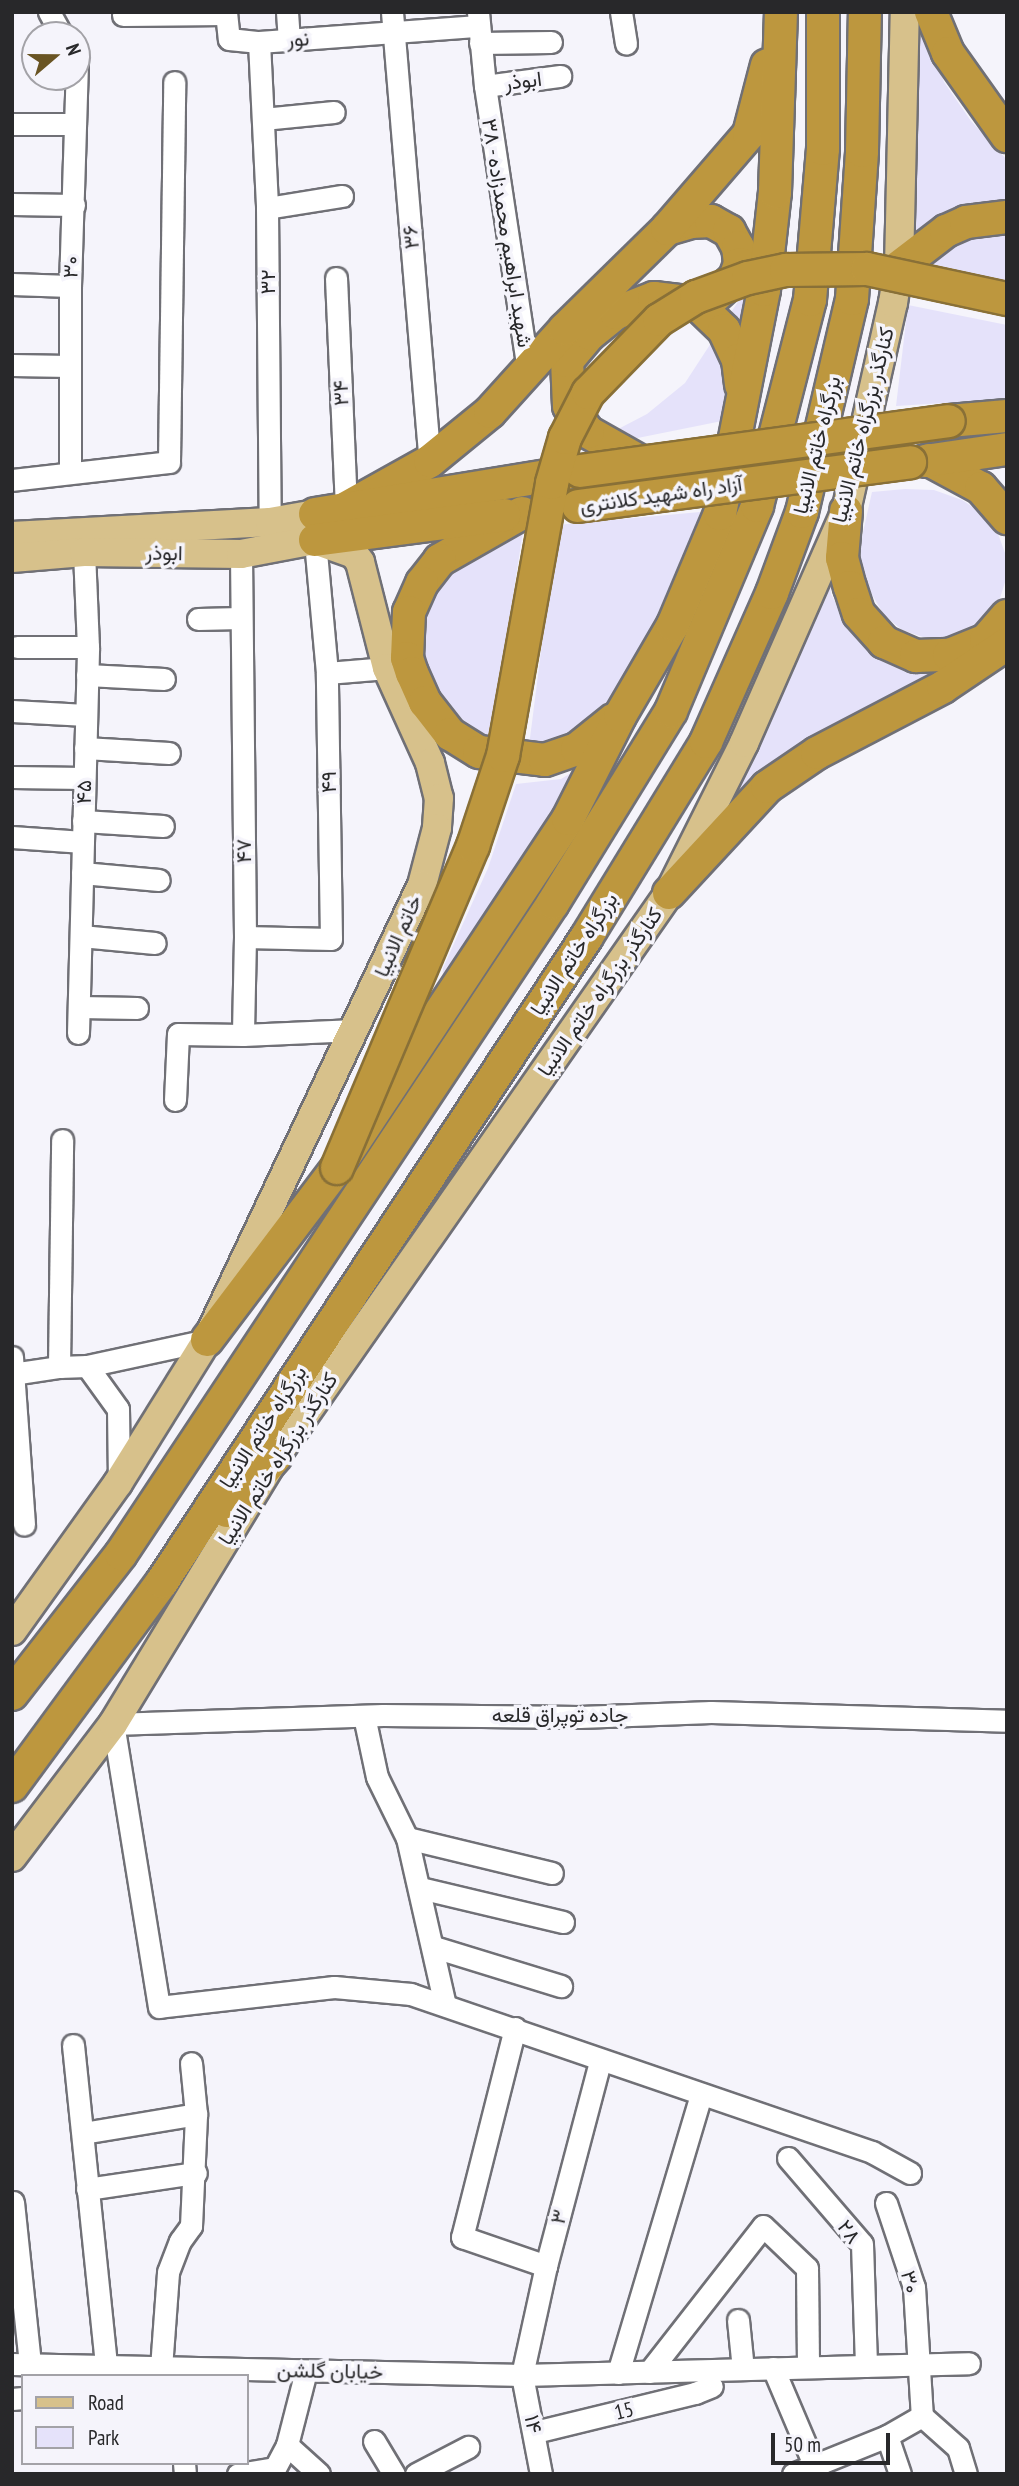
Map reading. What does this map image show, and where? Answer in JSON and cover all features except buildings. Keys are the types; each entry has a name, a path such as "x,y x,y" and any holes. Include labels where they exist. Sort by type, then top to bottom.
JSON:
{"highway":[{"path":"346,508 430,461 491,412 565,328 667,229 750,134 765,85 779,12"},
{"path":"207,1340 337,1168 568,819 620,716 673,625 720,514 764,290 775,192 779,12"},
{"name":"بزرگراه خاتم الانبیا","path":"12,1694 128,1542 553,904 671,711 757,506 810,300 823,149 823,12"},
{"name":"بزرگراه خاتم الانبیا","path":"12,1786 162,1582 586,938 706,741 772,593 802,512 852,299 862,151 865,12"},
{"path":"930,12 948,53 1007,136"},
{"path":"899,267 946,231 966,222 1007,217"},
{"path":"641,462 588,432 569,406 567,362 590,334 616,313 654,298 696,303 718,295 734,278 740,264 738,247 729,231 711,221 691,222 667,229"},
{"path":"337,1168 468,858 503,756 552,483 565,438 588,393 622,355 659,320 696,297 748,278 786,270 867,269 1007,299"},
{"path":"696,303 724,330 738,360 743,404"},
{"name":"آزاد راه شهید کلانتری","path":"315,527 346,508 641,462 1001,414"},
{"name":"آزاد راه شهید کلانتری","path":"315,527 522,513 1007,449"},
{"path":"919,461 981,488 1007,518"},
{"path":"846,511 842,558 850,587 859,614 884,642 916,656 949,655 986,640 1007,616"},
{"path":"522,513 440,559 422,583 409,612 407,657 425,702 450,734 479,752 527,761 545,761 577,749 620,716"},
{"path":"668,893 768,787 817,754 943,687 1007,644"},
{"path":"162,1582 276,1456"}],"main road":[{"name":"کنارگذر بزرگراه خاتم الانبیا","path":"12,1857 113,1724 276,1456 668,893 744,743 846,511 899,267 905,12"},
{"name":"ابوذر","path":"12,536 270,522 315,527"},
{"name":"ابوذر","path":"12,558 84,552 241,554 315,527"},
{"name":"خاتم الانبیا","path":"207,1340 332,1070 355,1030 422,885 438,818 439,799 430,763 387,668 360,562 354,554 315,527"},
{"path":"12,1631 119,1478 207,1340"}],"street":[{"path":"287,12 289,39"},
{"path":"621,12 626,44"},
{"path":"123,15 226,13"},
{"name":"نور","path":"226,13 229,40 259,42 289,39 393,22 479,27 551,43"},
{"name":"۳۶","path":"393,22 430,461"},
{"name":"شهید ابراهیم محمدزاده - ۳۸","path":"479,27 485,86 528,371"},
{"name":"۳۲","path":"259,42 267,208 270,522"},
{"name":"ابوذر","path":"485,86 560,76"},
{"path":"12,480 169,462 174,82"},
{"name":"۳۰","path":"70,473 70,286 76,91"},
{"path":"263,119 334,113"},
{"path":"12,124 75,124"},
{"path":"267,208 342,196"},
{"path":"12,204 74,205"},
{"name":"۳۴","path":"336,278 346,508"},
{"path":"12,284 70,286"},
{"path":"12,365 69,366"},
{"name":"۴۹","path":"245,937 331,939 327,673 315,527"},
{"name":"۴۵","path":"78,1033 88,647 84,552"},
{"name":"۴۷","path":"241,554 245,937 243,1035"},
{"path":"198,619 241,618"},
{"path":"17,647 88,647"},
{"path":"327,673 387,668"},
{"path":"87,675 164,679"},
{"path":"12,711 86,715"},
{"path":"85,748 169,753"},
{"path":"12,777 84,778"},
{"path":"12,837 163,826"},
{"path":"82,873 159,880"},
{"path":"81,936 155,943"},
{"path":"79,1007 137,1008"},
{"path":"175,1100 178,1034 243,1035 355,1030"},
{"path":"59,1367 62,1140"},
{"path":"13,1374 87,1366 207,1340"},
{"path":"12,1357 23,1525"},
{"path":"87,1366 118,1409 119,1478"},
{"name":"جاده توپراق قلعه","path":"113,1724 364,1716 579,1717 711,1712 1007,1721"},
{"path":"364,1716 377,1776 407,1838 434,1947 445,2005"},
{"path":"113,1724 159,2007 334,1987 411,1994 872,2152 910,2173"},
{"path":"407,1838 552,1873"},
{"path":"420,1888 563,1922"},
{"path":"434,1947 561,1986"},
{"path":"515,2028 462,2237 546,2266"},
{"path":"74,2045 106,2366"},
{"name":"۳","path":"523,2375 546,2266 600,2060"},
{"path":"150,2370 168,2272 180,2241 191,2226 196,2173 196,2114 191,2063"},
{"path":"618,2373 701,2094"},
{"path":"83,2133 196,2114"},
{"name":"۲۸","path":"788,2158 862,2244 866,2365"},
{"path":"87,2189 196,2173"},
{"name":"۳۰","path":"886,2203 914,2287 922,2416"},
{"path":"13,2216 21,2364"},
{"path":"649,2372 764,2226 807,2268 808,2367"},
{"path":"738,2320 743,2369"},
{"name":"خیابان گلشن","path":"21,2364 229,2372 523,2375 969,2363"},
{"path":"773,2368 816,2470"},
{"path":"238,2474 275,2468 287,2445 306,2371"},
{"name":"۱۴","path":"523,2375 541,2474"},
{"name":"15","path":"535,2432 695,2393 712,2386"},
{"path":"793,2474 816,2470 922,2416 958,2448 966,2474"},
{"path":"887,2436 900,2474"},
{"path":"374,2441 394,2474"},
{"path":"287,2445 319,2474"},
{"path":"416,2474 468,2447"}],"green space":[{"path":"916,12 921,12 944,82 971,121 1007,160 1007,205 980,204 933,227 913,242"},
{"path":"1007,226 1007,287 916,269 931,249"},
{"path":"749,296 727,420 578,450 647,414 685,383 741,297"},
{"path":"908,305 1007,325 1007,399 896,406"},
{"path":"934,490 962,500 982,513 997,531 1005,553 1007,576 1000,598 987,617 968,630 947,638 923,637 902,630 884,615 860,574 859,550 872,492"},
{"path":"700,512 683,569 608,706 564,739 529,746 557,525"},
{"path":"523,531 490,747 473,739 421,674 422,614 452,562 498,536"},
{"path":"829,572 831,594 845,621 964,663 732,793"},
{"path":"588,763 442,990 443,968 488,868 516,784 561,779"}]}
